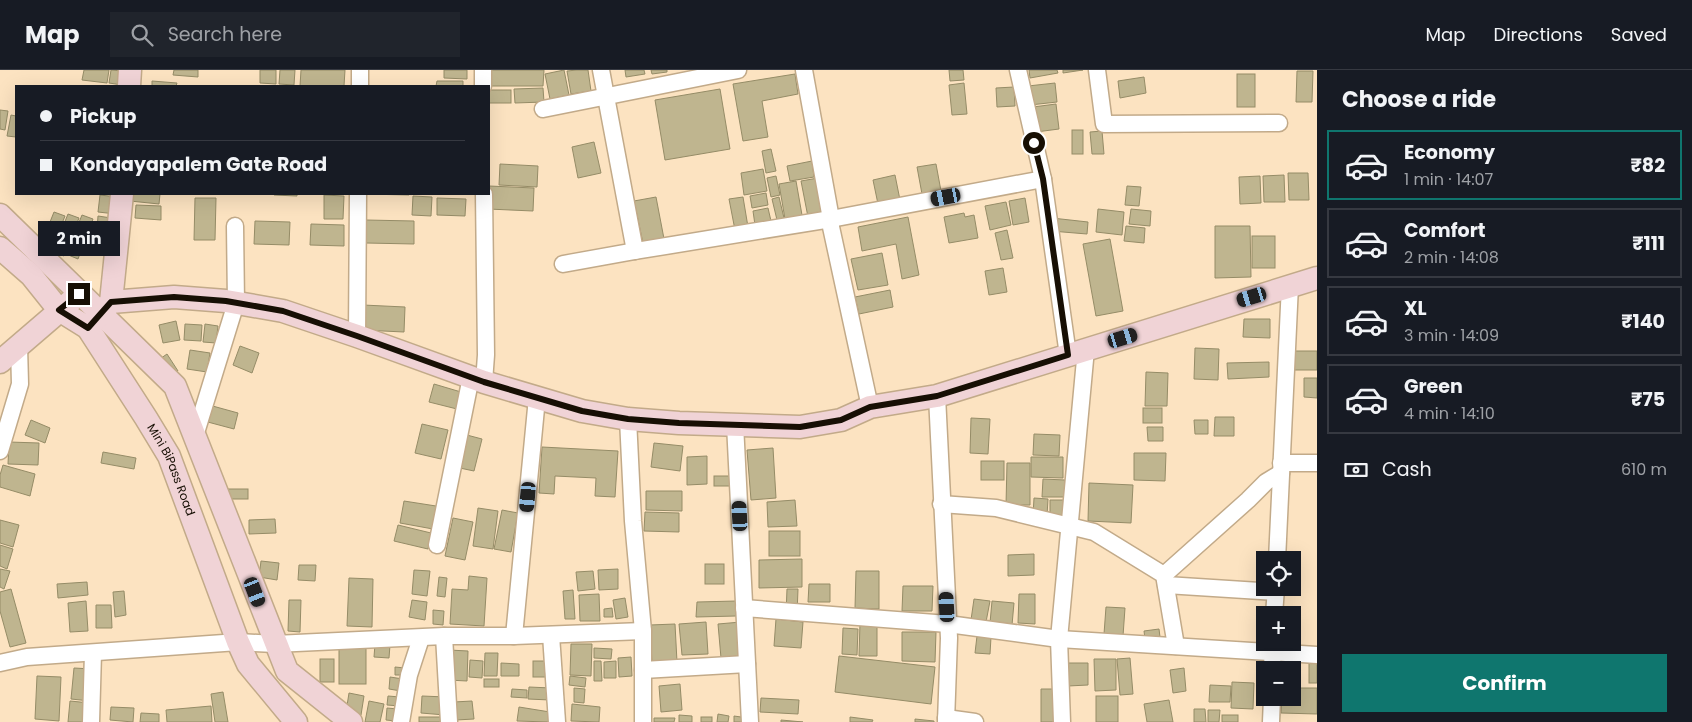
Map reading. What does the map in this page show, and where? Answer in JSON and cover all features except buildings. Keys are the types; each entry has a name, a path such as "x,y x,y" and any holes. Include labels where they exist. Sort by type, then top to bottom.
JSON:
{"street":[{"path":"129,85 130,70"},
{"path":"360,70 360,85"},
{"path":"483,70 483,85"},
{"path":"601,70 635,251"},
{"path":"542,109 738,70"},
{"path":"804,70 831,227 870,407"},
{"path":"1018,70 1043,179 1077,352 1069,526 1059,640 1062,722"},
{"path":"1097,70 1104,124 1279,123"},
{"path":"563,264 831,219 1043,179"},
{"path":"100,315 122,195"},
{"path":"357,336 358,195"},
{"path":"437,545 477,380 486,355 484,195"},
{"path":"0,215 100,315 175,386 287,671 350,722"},
{"path":"195,436 236,303 235,226"},
{"name":"Mini BiPass Road","path":"0,248 31,275 59,310 100,315 146,418 168,456 248,664 296,722"},
{"path":"100,315 174,297 236,303 283,311 477,380 582,411 628,419 679,423 800,427 841,420 870,407 937,396 1317,278"},
{"path":"1277,551 1290,285"},
{"path":"0,362 79,294"},
{"path":"0,450 20,384 19,346"},
{"path":"937,396 948,624 946,720 976,722"},
{"path":"514,636 537,398"},
{"path":"628,419 633,521 643,631 644,722"},
{"path":"735,424 750,722"},
{"path":"1165,580 1281,468 1317,463"},
{"path":"941,504 996,508 1094,532 1165,580 1256,588"},
{"path":"1165,580 1176,646"},
{"path":"744,608 948,624 1059,640 1256,648"},
{"path":"0,663 28,657 238,642 275,644 444,636 514,636 643,631"},
{"path":"551,635 557,722"},
{"path":"444,636 449,722"},
{"path":"401,722 410,675 422,638"},
{"path":"1292,651 1317,655"},
{"path":"91,722 93,653"},
{"path":"643,670 747,664"},
{"path":"1271,722 1272,706"}],"route":[{"path":"79,294 59,310 88,328 111,302 174,297 226,301 283,311 484,382 582,411 628,419 679,423 800,427 814,425 841,420 870,407 937,396 1068,355 1043,179 1034,143"}]}
